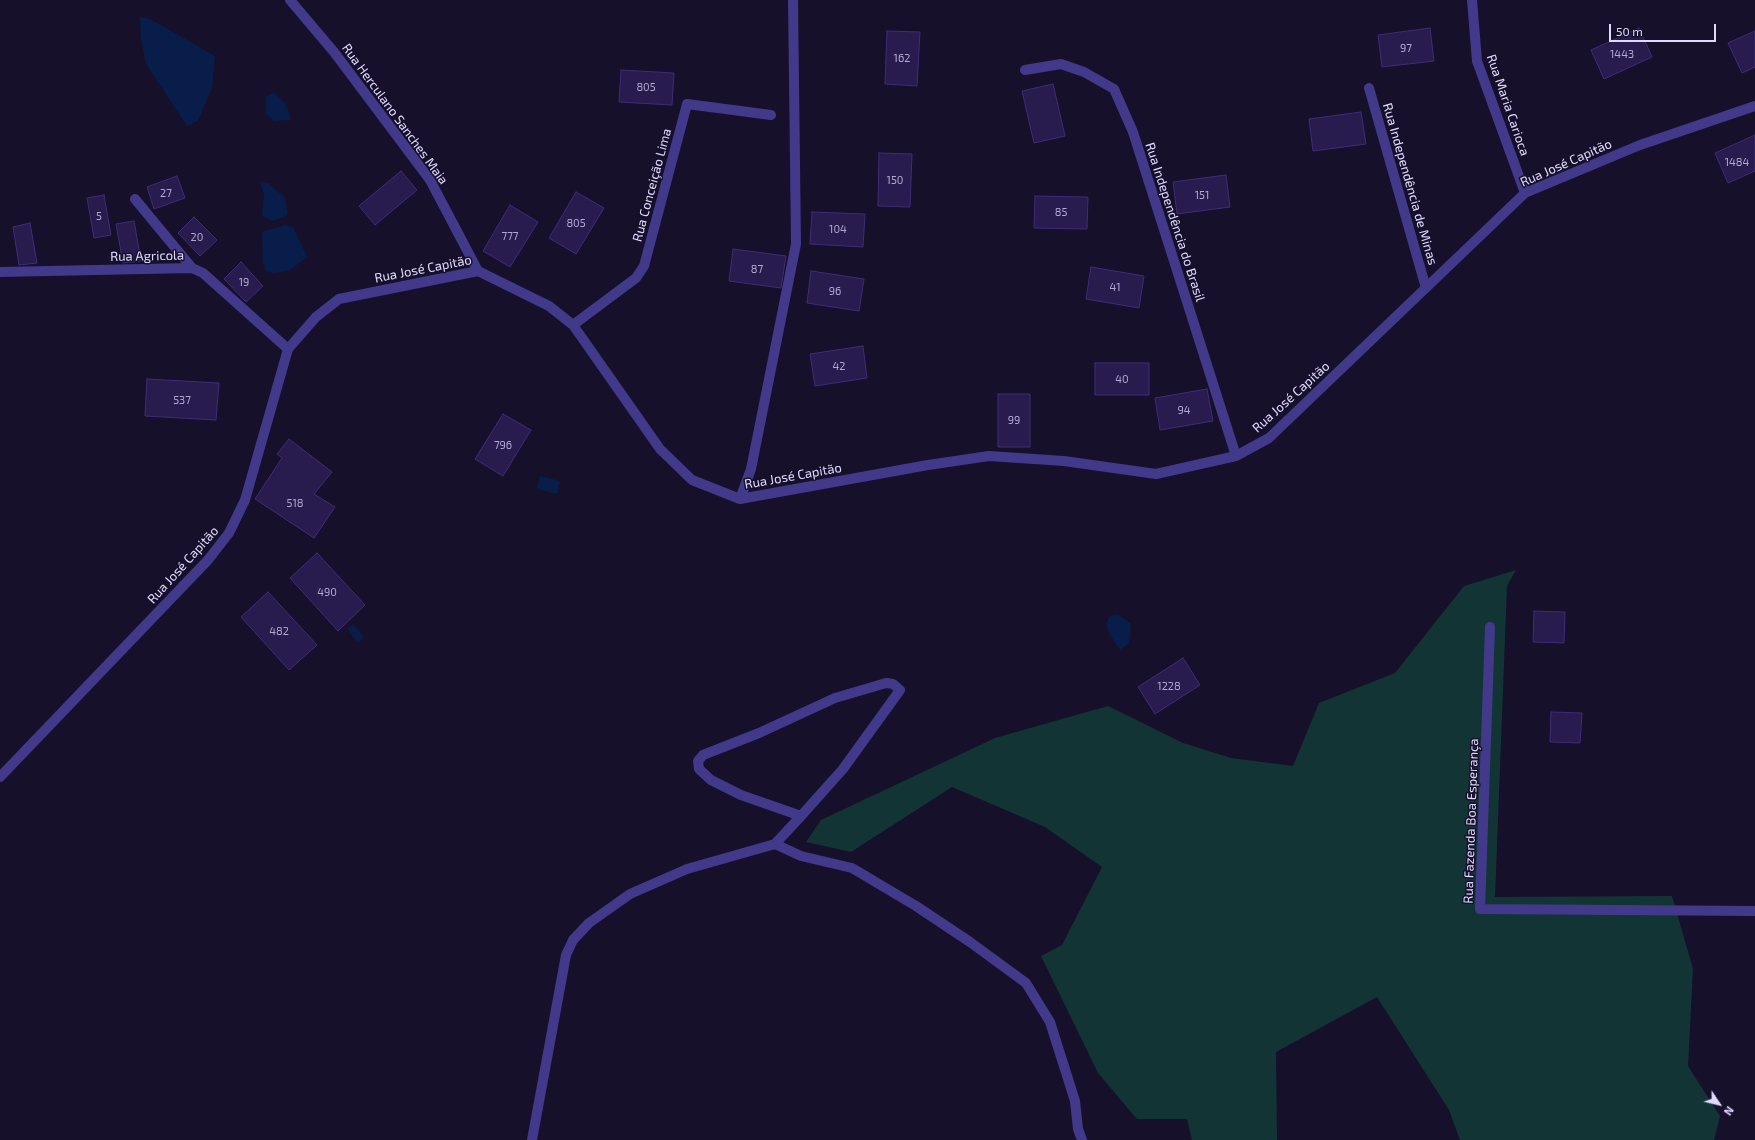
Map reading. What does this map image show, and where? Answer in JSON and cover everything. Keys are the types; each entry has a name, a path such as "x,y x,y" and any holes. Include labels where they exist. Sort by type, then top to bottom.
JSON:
{"street":[{"name":"Rua Herculano Sanches Maia","path":"290,0 334,52 430,180 478,271"},
{"path":"740,499 751,469 796,244 793,0"},
{"name":"Rua Maria Carioca","path":"1472,0 1477,61 1525,193"},
{"name":"Rua Independência do Brasil","path":"1025,70 1061,64 1084,72 1114,89 1133,132 1236,456"},
{"name":"Rua Independência de Minas","path":"1369,88 1426,288"},
{"name":"Rua Conceição Lima","path":"573,325 636,278 644,266 687,104 771,115"},
{"name":"Rua José Capitão","path":"0,777 208,560 229,533 245,500 288,349 316,317 339,298 478,271 549,306 573,325 660,449 692,480 740,499 928,465 989,456 1064,461 1156,474 1236,456 1268,438 1525,193 1640,145 1755,106"},
{"path":"134,199 192,268"},
{"name":"Rua Agricola","path":"0,272 192,268 202,273 288,349"},
{"name":"Rua Fazenda Boa Esperança","path":"1490,627 1480,909 1755,911"},
{"path":"532,1140 566,955 572,940 589,923 630,894 687,869 775,844 801,816 843,769 900,690 893,684 886,683 835,698 759,733 703,755 698,761 699,769 711,780 741,795 801,816"},
{"path":"775,844 801,856 852,868 922,910 970,942 1026,983 1050,1022 1075,1101 1078,1129 1082,1140"}],"green space":[{"path":"1516,570 1507,586 1495,897 1672,896 1693,969 1688,1066 1720,1116 1714,1140 1460,1140 1449,1110 1377,997 1276,1052 1277,1140 1192,1140 1187,1119 1137,1119 1098,1073 1041,956 1062,945 1102,867 1045,827 952,787 851,852 806,842 821,820 995,738 1108,706 1183,743 1231,758 1293,766 1319,703 1395,673 1464,586"}],"water":[{"path":"140,17 150,19 215,56 212,88 198,121 187,126 146,64 141,39"},
{"path":"274,92 286,104 291,120 274,121 266,113 266,97"},
{"path":"260,181 268,183 285,198 288,215 273,221 262,216 264,195"},
{"path":"285,225 293,227 307,257 289,271 273,273 266,271 263,262 262,232"},
{"path":"540,476 560,481 557,494 537,489"},
{"path":"1117,614 1131,624 1129,643 1120,650 1106,625 1109,617"},
{"path":"353,624 364,637 358,643 347,629"}],"building":[{"path":"1430,28 1434,61 1382,67 1378,35"},
{"path":"1639,28 1652,57 1604,79 1591,50"},
{"path":"887,31 920,32 917,86 885,84"},
{"path":"1755,31 1755,67 1742,73 1728,43"},
{"path":"621,70 674,73 672,105 619,102"},
{"path":"1053,84 1065,136 1034,143 1022,91"},
{"path":"1361,112 1366,144 1313,151 1309,119"},
{"path":"1755,135 1755,171 1728,183 1715,153"},
{"path":"879,153 912,154 910,207 878,206"},
{"path":"401,171 417,190 375,225 359,206"},
{"path":"1226,175 1230,207 1177,214 1173,182"},
{"path":"177,176 185,198 154,209 147,187"},
{"path":"576,192 604,208 576,254 549,238"},
{"path":"104,195 111,235 94,238 87,198"},
{"path":"1035,196 1088,197 1087,229 1034,228"},
{"path":"510,205 538,222 510,267 483,251"},
{"path":"812,212 865,214 863,247 810,244"},
{"path":"194,217 217,240 200,256 178,233"},
{"path":"134,221 141,261 123,263 116,224"},
{"path":"30,223 37,263 19,265 13,227"},
{"path":"733,249 786,256 781,288 729,281"},
{"path":"241,262 263,286 246,302 224,279"},
{"path":"1091,267 1144,276 1139,308 1086,299"},
{"path":"811,271 864,279 859,311 807,303"},
{"path":"863,346 867,378 815,386 810,354"},
{"path":"1095,363 1149,363 1149,395 1095,395"},
{"path":"147,379 219,383 216,420 145,416"},
{"path":"1207,389 1213,421 1160,430 1155,398"},
{"path":"998,394 1030,394 1030,447 998,447"},
{"path":"503,414 531,430 503,476 475,459"},
{"path":"289,439 332,472 314,494 335,507 314,538 255,499 282,458 277,454"},
{"path":"317,553 365,605 338,631 290,578"},
{"path":"268,592 317,645 289,670 241,617"},
{"path":"1534,611 1565,612 1564,643 1533,642"},
{"path":"1183,658 1200,685 1155,714 1138,687"},
{"path":"1551,712 1582,713 1580,743 1550,742"}]}
